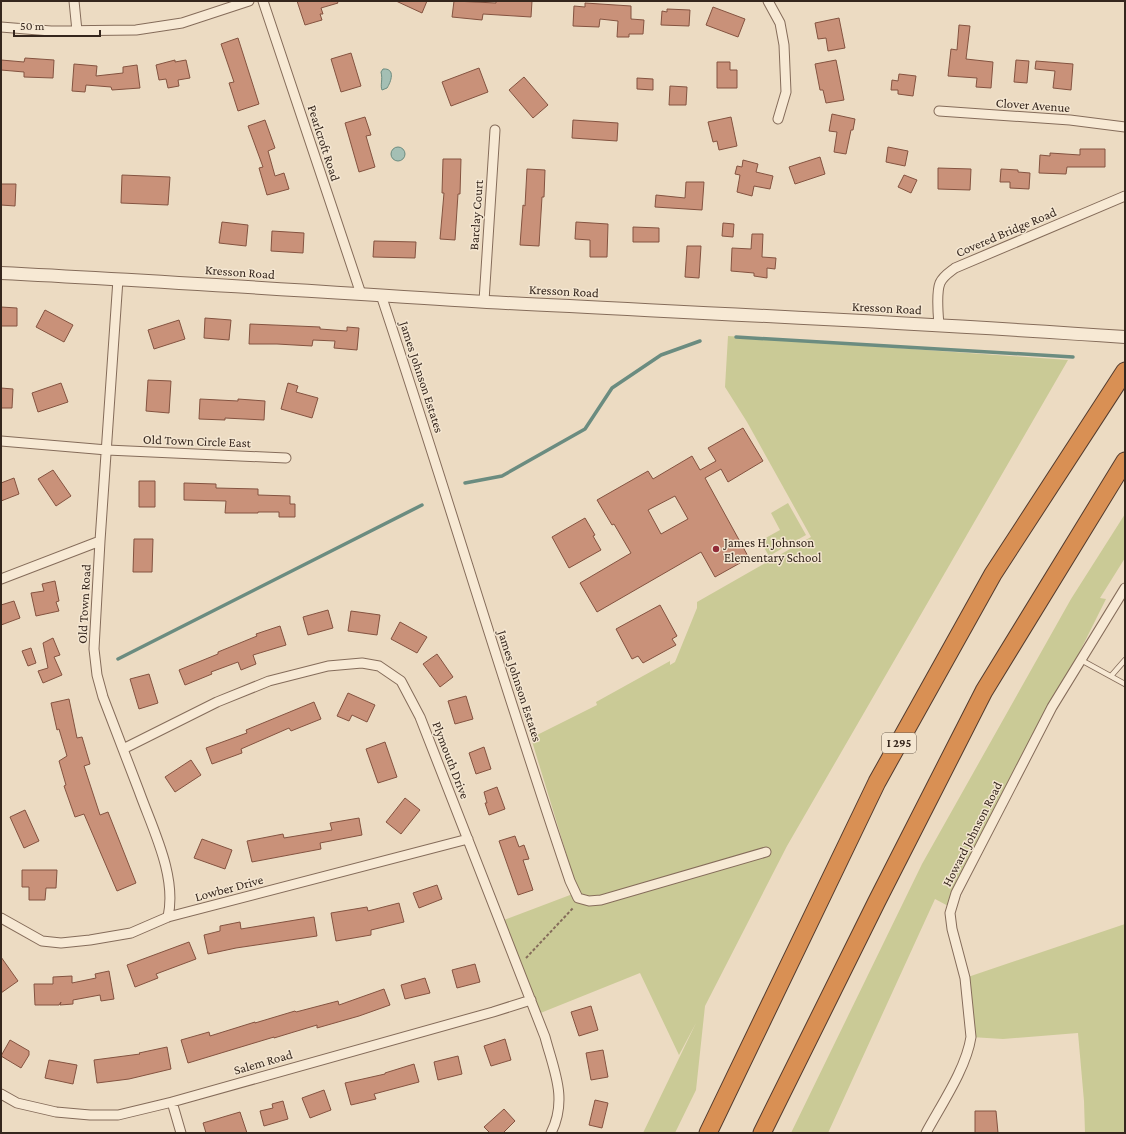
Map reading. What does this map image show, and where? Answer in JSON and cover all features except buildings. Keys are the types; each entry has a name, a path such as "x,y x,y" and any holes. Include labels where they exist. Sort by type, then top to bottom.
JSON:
{"highway":[{"name":"I 295","path":"708,1133 877,782 993,574 1125,371"},
{"path":"762,1133 877,901 984,691 1125,461"}],"street":[{"path":"74,1 77,31"},
{"path":"1,27 51,31 136,30 182,23 249,1"},
{"name":"Pearlcroft Road","path":"263,1 361,294"},
{"path":"768,1 780,23 784,45 786,92 778,119"},
{"name":"Clover Avenue","path":"939,112 1070,120 1125,127"},
{"name":"Barclay Court","path":"484,301 495,130"},
{"name":"Covered Bridge Road","path":"939,324 938,294 940,284 945,276 955,268 1125,196"},
{"name":"Kresson Road","path":"1,273 484,301 939,324 1125,337"},
{"name":"Old Town Road","path":"118,279 94,649 97,675 103,697 155,834 168,873 171,905 168,917"},
{"name":"James Johnson Estates","path":"381,295 457,529 517,722 570,881 578,898 582,899"},
{"name":"Old Town Circle East","path":"1,441 107,450 286,458"},
{"path":"1,579 100,541"},
{"name":"Howard Johnson Road","path":"926,1133 961,1068 971,1037 965,978 952,929 950,913 956,893 1052,707 1125,588"},
{"name":"Plymouth Drive","path":"122,749 217,702 269,681 328,666 362,663 379,666 401,681 420,717 518,966 547,1044 560,1095 560,1109 556,1124 551,1133"},
{"name":"Lowber Drive","path":"1,918 42,941 61,943 90,940 131,933 168,917 468,839"},
{"path":"582,899 589,901 601,900 766,852"},
{"name":"Salem Road","path":"1,1094 17,1103 56,1112 90,1115 118,1115 172,1102 531,1000"},
{"path":"172,1102 181,1133"}],"lane":[{"path":"1081,660 1125,684"},
{"path":"1111,676 1125,660"}],"path":[{"path":"518,966 582,899"}],"green space":[{"path":"728,336 1068,360 787,846 705,1006 696,1090 675,1133 643,1133 696,1023 679,1055 640,973 533,1016 496,923 578,892 531,738 597,705 596,702 670,661 670,665 675,662 697,608 697,602 811,537 747,422 725,387"},
{"path":"788,503 806,535 769,556 760,541 780,530 771,513"},
{"path":"1125,514 1125,558 1100,598 1106,599 952,908 935,899 828,1133 791,1133 922,864 1071,599"},
{"path":"1125,924 1125,1133 1085,1133 1084,1101 1078,1033 1003,1039 971,1037 965,978"}],"shaded area":[{"path":"383,69 390,71 391,76 387,88 382,90 381,72"},
{"path":"395,147 401,147 405,151 405,157 401,161 395,161 391,157 391,151"}],"waterway":[{"path":"736,337 1073,357"},
{"path":"465,483 502,476 585,429 612,388 661,355 700,341"},
{"path":"118,659 422,505"}],"place":[{"name":"James H. Johnson Elementary School","path":"716,549"}]}
